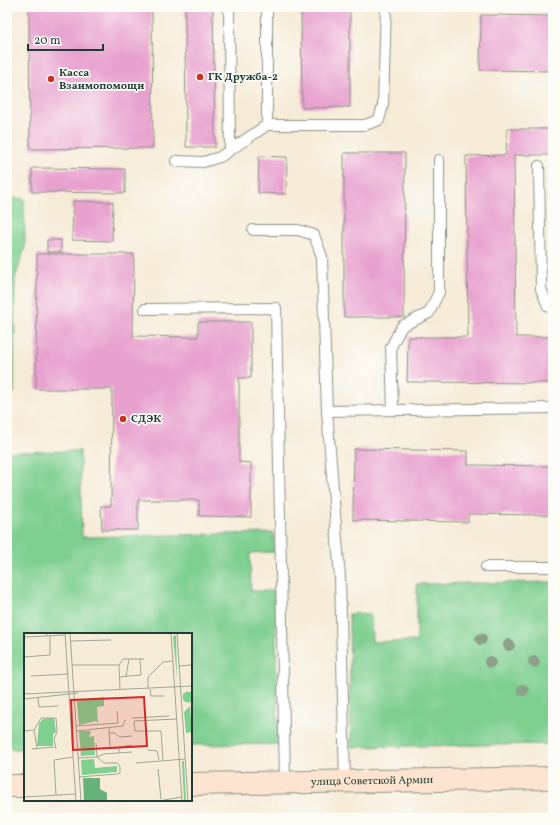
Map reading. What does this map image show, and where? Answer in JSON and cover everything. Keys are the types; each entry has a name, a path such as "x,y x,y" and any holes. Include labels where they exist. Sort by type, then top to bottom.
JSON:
{"street":[{"name":"улица Советской Армии","path":"192,784 553,778"},
{"path":"7,786 24,786"}],"lane":[{"path":"229,7 230,150"},
{"path":"267,7 267,124"},
{"path":"176,161 203,162 220,157 267,124 366,125 379,120 383,105 386,7"},
{"path":"392,410 391,347 402,326 430,313 439,292 439,160"},
{"path":"539,166 541,289 548,306 553,308"},
{"path":"253,230 298,230 314,235 322,257 328,411 340,578 345,781"},
{"path":"145,309 276,308 285,782"},
{"path":"328,411 553,408"},
{"path":"486,567 553,567"}],"green space":[{"path":"7,198 24,199 25,248 15,278 14,393 7,393"},
{"path":"80,451 82,537 274,533 274,552 250,553 251,591 275,591 278,744 192,745 192,633 24,633 24,749 8,749 7,452"},
{"path":"553,582 553,744 351,747 349,614 371,614 372,642 417,641 417,584"}],"building":[{"path":"29,7 152,7 153,148 30,149"},
{"name":"ГК Дружба-2","path":"185,7 213,7 215,147 186,147"},
{"path":"301,7 350,7 350,107 302,108"},
{"path":"481,15 553,16 553,71 480,70"},
{"path":"507,129 553,129 553,155 514,155 516,337 553,337 553,383 407,382 408,337 468,337 466,156 506,155"},
{"path":"344,153 405,153 404,317 344,317"},
{"path":"259,156 287,157 286,194 258,193"},
{"path":"32,168 125,169 125,193 32,192"},
{"path":"73,201 113,202 112,241 72,240"},
{"path":"47,240 61,240 61,252 47,252"},
{"path":"37,254 134,254 133,336 198,337 198,322 251,322 251,378 239,378 239,462 251,463 251,517 199,516 199,500 138,500 138,530 102,530 101,506 111,506 112,389 36,389"},
{"path":"354,449 468,451 468,465 553,466 553,515 468,514 468,522 353,520"}],"place":[{"name":"ГК Дружба-2","path":"200,77"},
{"name":"Касса Взаимопомощи","path":"51,79"},
{"name":"СДЭК","path":"123,419"}]}
